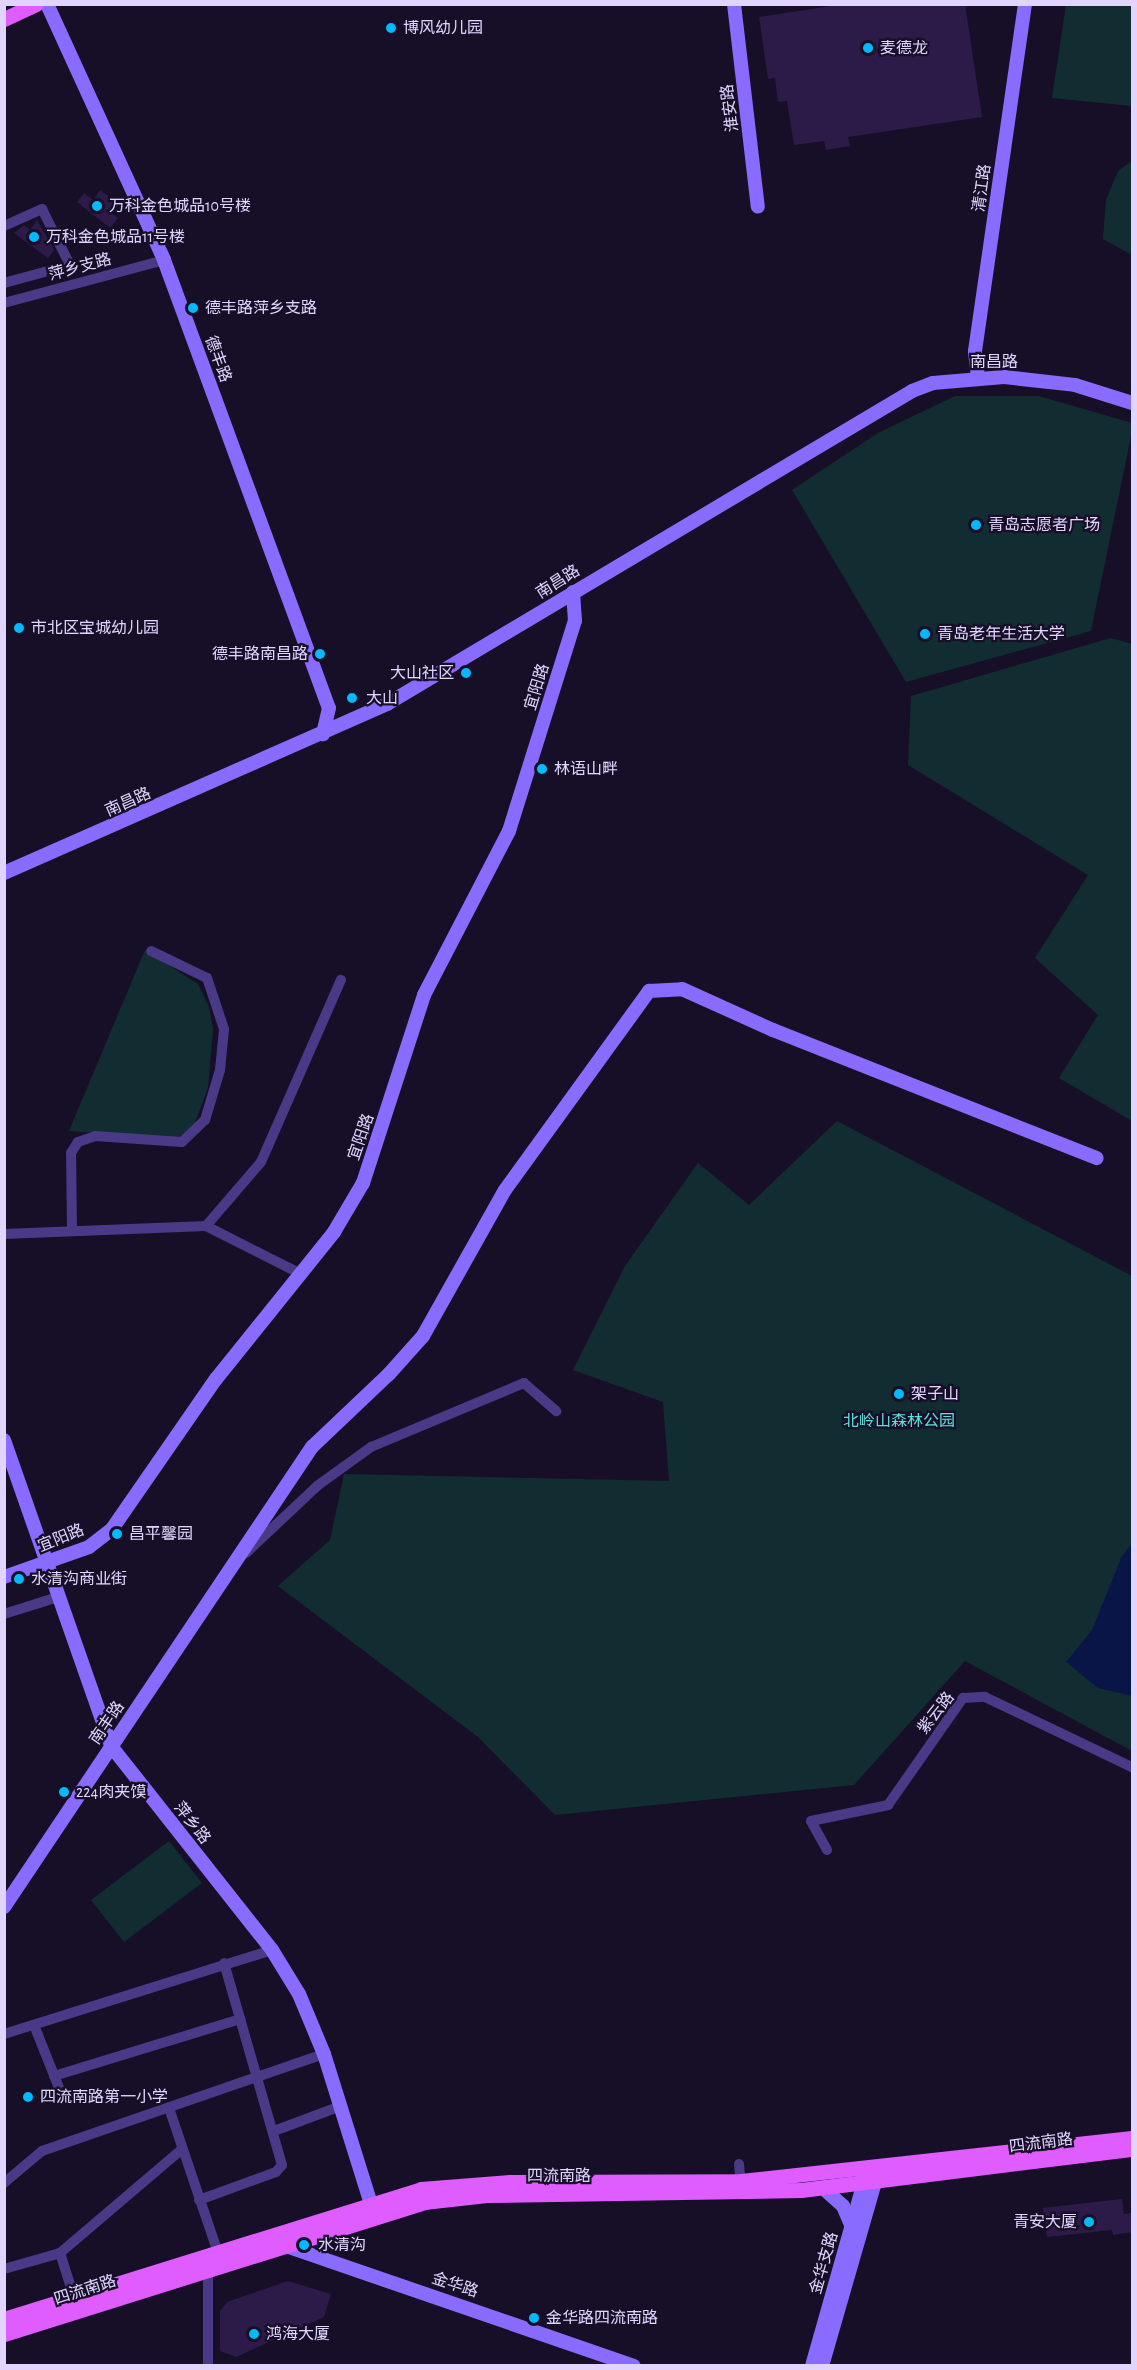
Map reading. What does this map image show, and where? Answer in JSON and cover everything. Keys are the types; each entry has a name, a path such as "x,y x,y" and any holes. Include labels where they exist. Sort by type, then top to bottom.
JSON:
{"main road":[{"path":"4,19 36,4"},
{"name":"四流南路","path":"4,2319 74,2297 220,2259 285,2245 421,2189 480,2183 823,2188 871,2176 1132,2138"},
{"name":"四流南路","path":"741,2187 1132,2149"},
{"name":"四流南路","path":"4,2334 208,2270 220,2259 264,2238 372,2210"}],"street":[{"name":"德丰路","path":"47,4 164,260 329,708 323,734"},
{"name":"淮安路","path":"734,4 758,207"},
{"name":"清江路","path":"978,376 975,351 1025,4"},
{"path":"4,226 42,209 70,265 4,283"},
{"name":"萍乡支路","path":"4,303 164,260"},
{"name":"南昌路","path":"4,873 323,734 460,663 573,592 889,402 933,383 978,376 1075,385 1132,403"},
{"name":"宜阳路","path":"4,1577 89,1547 112,1528 216,1379 334,1232 363,1183 424,995 509,831 575,621 573,592"},
{"path":"72,1230 71,1153 78,1142 95,1136 182,1142 205,1120 220,1071 224,1029 207,978 151,951"},
{"path":"206,1226 261,1162 341,980"},
{"name":"南丰路","path":"4,1907 312,1447 390,1374 423,1336 505,1190 649,991 682,988 773,1030 1097,1158"},
{"path":"4,1234 206,1226 301,1274"},
{"path":"238,1559 317,1486 371,1447 524,1383 555,1411"},
{"name":"萍乡路","path":"4,1440 9,1465 111,1746 272,1950 299,1994 324,2054 372,2210"},
{"path":"4,1614 58,1597"},
{"name":"紫云路","path":"827,1850 811,1821 888,1804 963,1698 985,1697 1132,1767"},
{"path":"4,2034 224,1963 272,1950"},
{"path":"200,2200 276,2172 282,2165 224,1963"},
{"path":"54,2076 241,2019"},
{"path":"34,2025 61,2092"},
{"path":"4,2183 42,2151 324,2054"},
{"path":"274,2131 341,2106"},
{"path":"169,2108 220,2259"},
{"path":"4,2269 60,2253 182,2149"},
{"path":"739,2164 741,2187"},
{"path":"822,2366 871,2176"},
{"name":"金华支路","path":"812,2366 851,2225 871,2176"},
{"path":"823,2188 843,2206 851,2225"},
{"name":"金华路","path":"264,2238 634,2366"},
{"path":"60,2253 74,2297"},
{"path":"208,2270 208,2366"}],"green space":[{"path":"1066,5 1132,5 1132,106 1052,98"},
{"path":"1132,161 1132,255 1103,239 1106,200 1118,171"},
{"path":"955,396 1039,396 1132,423 1132,431 1091,631 906,682 792,490 878,433"},
{"path":"1111,638 1132,644 1132,1121 1059,1078 1098,1015 1035,958 1088,875 908,765 911,696"},
{"path":"145,950 198,984 209,1007 213,1029 208,1088 194,1125 179,1138 69,1131"},
{"name":"北岭山森林公园","path":"837,1121 1132,1276 1132,1751 965,1661 854,1785 555,1815 478,1737 278,1586 330,1540 344,1474 669,1481 663,1402 573,1370 625,1266 698,1163 749,1205"},
{"path":"169,1841 202,1883 124,1942 91,1900"}],"shaded area":[{"path":"1132,1543 1132,1696 1098,1688 1066,1662 1092,1630 1122,1556"}],"building":[{"name":"麦德龙","path":"845,4 965,4 982,117 848,137 850,146 826,150 824,141 794,145 787,101 778,102 775,78 768,79 759,17"},
{"name":"万科金色城品10号楼","path":"100,190 115,201 108,211 118,218 110,228 77,202 84,193 93,200"},
{"name":"万科金色城品11号楼","path":"37,220 54,250 48,258 14,233 24,225 30,230"},
{"name":"青安大厦","path":"1122,2199 1124,2214 1132,2213 1132,2232 1113,2235 1112,2230 1047,2237 1043,2208"},
{"name":"鸿海大厦","path":"288,2281 331,2294 324,2317 236,2357 220,2351 220,2311 227,2302"}],"place":[{"name":"博风幼儿园","path":"391,28"},
{"name":"麦德龙","path":"868,48"},
{"name":"万科金色城品10号楼","path":"97,206"},
{"name":"万科金色城品11号楼","path":"34,237"},
{"name":"德丰路萍乡支路","path":"193,308"},
{"name":"青岛志愿者广场","path":"976,525"},
{"name":"市北区宝城幼儿园","path":"19,628"},
{"name":"青岛老年生活大学","path":"925,634"},
{"name":"德丰路南昌路","path":"320,654"},
{"name":"大山社区","path":"466,673"},
{"name":"大山","path":"352,698"},
{"name":"林语山畔","path":"542,769"},
{"name":"架子山","path":"899,1394"},
{"name":"昌平馨园","path":"117,1534"},
{"name":"水清沟商业街","path":"19,1579"},
{"name":"224肉夹馍","path":"64,1792"},
{"name":"四流南路第一小学","path":"28,2097"},
{"name":"青安大厦","path":"1089,2222"},
{"name":"水清沟","path":"304,2245"},
{"name":"金华路四流南路","path":"534,2318"},
{"name":"鸿海大厦","path":"254,2334"}]}
